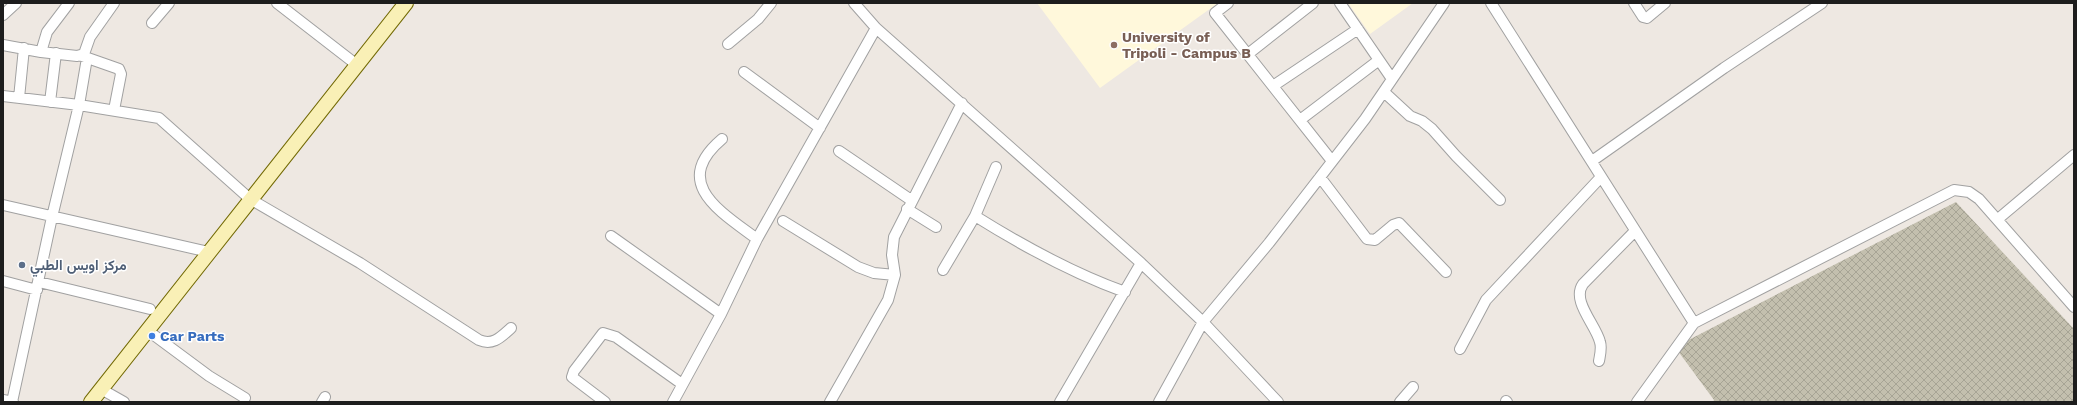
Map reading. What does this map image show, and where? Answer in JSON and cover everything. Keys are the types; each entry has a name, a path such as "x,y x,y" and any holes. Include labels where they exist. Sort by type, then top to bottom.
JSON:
{"street":[{"path":"3,15 16,3"},
{"path":"41,52 47,32 69,3"},
{"path":"3,400 13,402 52,217 79,105 84,57 90,37 114,3"},
{"path":"152,23 169,3"},
{"path":"277,3 357,65"},
{"path":"91,402 107,395 147,330 406,3"},
{"path":"728,44 758,19 771,3"},
{"path":"854,3 876,28 1141,263 1203,322 1278,402"},
{"path":"1228,3 1215,13 1332,162"},
{"path":"1248,54 1313,3"},
{"path":"1340,3 1392,79"},
{"path":"1159,402 1203,322 1251,265 1332,162 1384,92 1444,3"},
{"path":"1492,3 1694,323"},
{"path":"1634,3 1643,17 1647,18 1665,3"},
{"path":"1592,161 1724,68 1822,3"},
{"path":"673,402 721,314 757,239 876,28"},
{"path":"1273,86 1358,29"},
{"path":"3,45 41,52 84,57 120,69 121,74 114,110"},
{"path":"19,98 24,48"},
{"path":"50,102 56,53"},
{"path":"1300,120 1379,60"},
{"path":"744,72 820,128"},
{"path":"1384,92 1410,116 1432,129 1456,156 1500,200"},
{"path":"3,96 79,105 159,118 250,199 360,263 479,340 485,342 496,341 511,328"},
{"path":"830,402 888,300 895,275 892,255 894,237 962,103"},
{"path":"722,139 710,149 703,161 700,185 708,199 718,210 757,239"},
{"path":"839,151 936,227"},
{"path":"1998,219 2074,155"},
{"path":"943,270 975,216 996,168"},
{"path":"1320,177 1367,239 1375,240 1393,225 1399,223 1446,272"},
{"path":"1460,349 1486,300 1601,177"},
{"path":"1637,402 1694,323 1950,191 1958,190 1969,192 1980,199 2074,307"},
{"path":"3,205 209,252"},
{"path":"975,216 1038,254 1070,270 1125,292"},
{"path":"783,221 858,267 874,273 895,275"},
{"path":"1599,361 1601,344 1598,333 1582,305 1580,292 1583,284 1635,231"},
{"path":"611,236 721,314"},
{"path":"1060,402 1141,263"},
{"path":"3,281 38,286 150,309"},
{"path":"147,330 209,376 245,398"},
{"path":"605,402 572,377 574,370 603,333 616,337 682,384"},
{"path":"1400,402 1413,387"},
{"path":"107,395 124,402"}],"shaded area":[{"name":"University of Tripoli - Campus B","path":"1037,3 1218,3 1100,88"},
{"path":"1348,3 1413,3 1370,34"},
{"path":"1956,202 2074,329 2074,402 1713,402 1714,400 1675,347"}],"place":[{"name":"University of Tripoli - Campus B","path":"1114,45"},
{"name":"مركز اويس الطبي","path":"22,265"},
{"name":"Car Parts","path":"152,336"}]}
